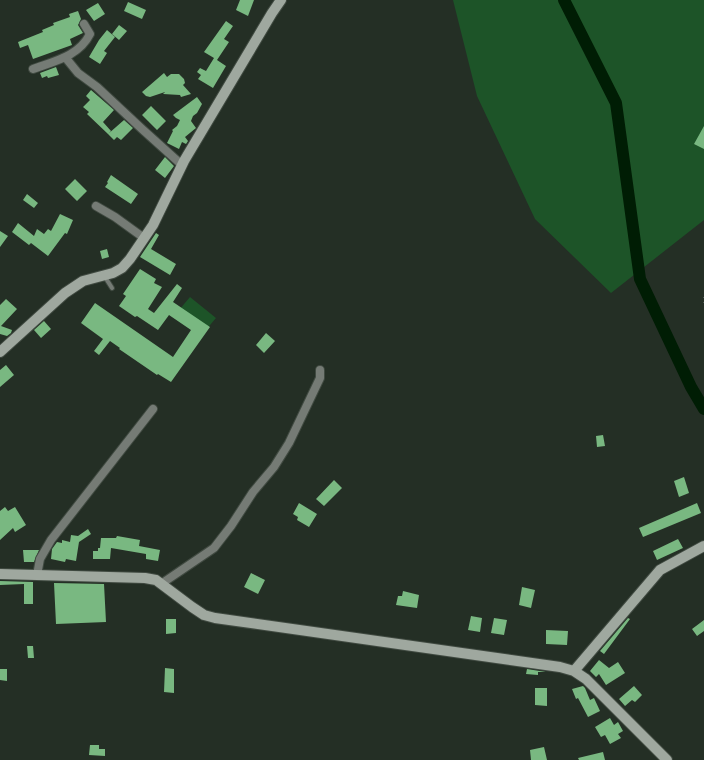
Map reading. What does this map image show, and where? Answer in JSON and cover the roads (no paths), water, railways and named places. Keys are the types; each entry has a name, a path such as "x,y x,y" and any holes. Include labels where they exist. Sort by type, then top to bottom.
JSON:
{"street":[{"path":"0,352 65,293 83,281 122,268 130,259 153,225 182,166 281,0"},
{"path":"33,69 78,50 90,36 90,32 84,24"},
{"path":"65,57 78,74 97,87 182,166"},
{"path":"96,206 144,238"},
{"path":"161,584 214,548 231,526 289,443 320,378 320,370"},
{"path":"37,575 40,558 51,540 153,409"},
{"path":"574,671 660,570 704,546"},
{"path":"0,574 145,578 156,580 192,608 204,615 215,618 574,671 586,679 667,760"}],"lane":[{"path":"104,275 112,288"}],"waterway":[{"path":"564,0 616,103 640,279 691,387 704,409"}]}
